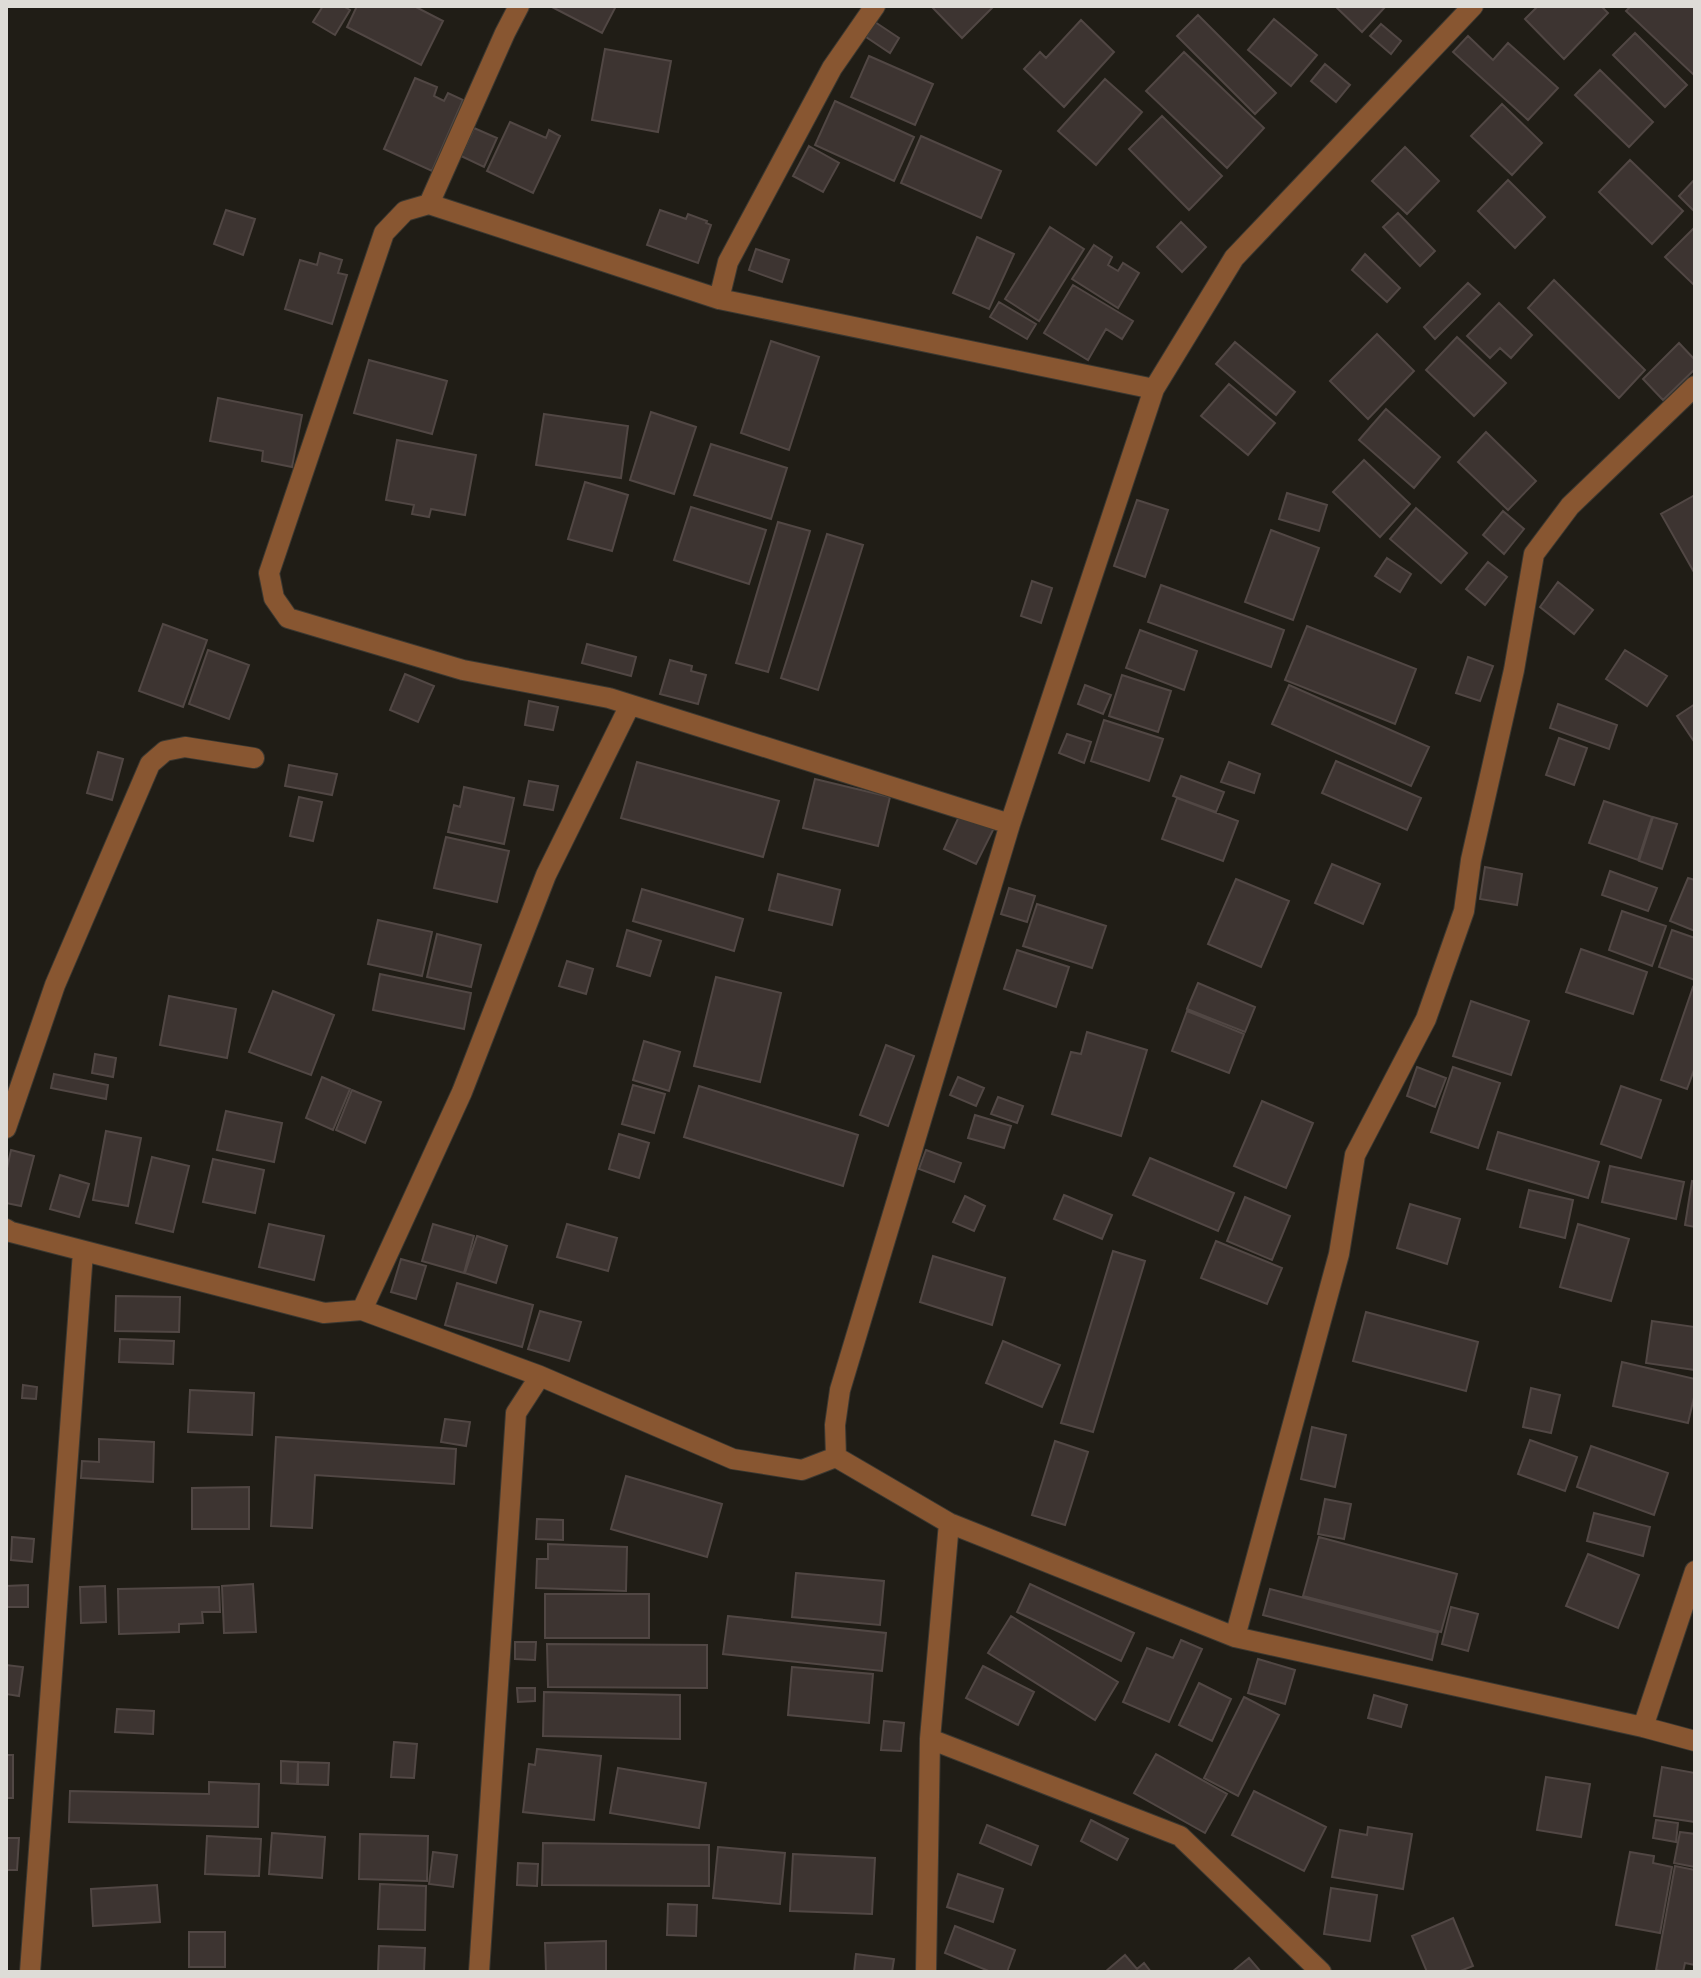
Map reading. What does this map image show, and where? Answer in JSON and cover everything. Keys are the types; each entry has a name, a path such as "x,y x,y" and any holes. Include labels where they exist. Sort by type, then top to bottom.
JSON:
{"street":[{"path":"429,204 519,6"},
{"path":"719,299 728,262 750,220 832,68 875,6"},
{"path":"836,1457 835,1425 840,1390 1010,824 1154,389 1234,258 1473,6"},
{"path":"1010,824 630,705 463,670 288,618 274,598 269,573 384,233 405,211 429,204 719,299 1154,389"},
{"path":"1235,1637 1339,1254 1355,1155 1426,1019 1464,911 1471,860 1514,670 1534,554 1570,506 1695,386"},
{"path":"362,1310 462,1092 546,875 630,705"},
{"path":"6,1128 55,985 150,764 165,751 185,747 254,758"},
{"path":"6,1229 83,1252 324,1313 362,1310 540,1376 733,1459 802,1470 836,1457"},
{"path":"30,1972 83,1252"},
{"path":"479,1972 516,1413 540,1376"},
{"path":"836,1457 949,1523 1235,1637 1695,1741"},
{"path":"926,1972 930,1739 949,1523"},
{"path":"1643,1727 1695,1571"},
{"path":"930,1739 1180,1836 1321,1972"}],"building":[{"path":"323,6 343,6 350,10 335,35 313,22"},
{"path":"357,6 414,6 443,21 421,65 347,27"},
{"path":"550,6 616,6 602,33"},
{"path":"931,6 994,6 962,38"},
{"path":"1335,6 1386,6 1362,32"},
{"path":"1538,6 1601,6 1608,13 1564,59 1525,19"},
{"path":"1631,6 1695,6 1695,76 1626,11"},
{"path":"1198,15 1276,93 1255,114 1177,36"},
{"path":"1274,19 1317,55 1291,86 1248,50"},
{"path":"1081,20 1114,52 1064,107 1024,69 1040,52 1046,58"},
{"path":"875,22 899,38 890,53 866,37"},
{"path":"1381,24 1401,41 1391,54 1370,36"},
{"path":"1635,33 1687,85 1665,107 1613,55"},
{"path":"1468,36 1493,60 1508,43 1558,88 1528,120 1453,52"},
{"path":"605,49 671,61 658,132 592,120"},
{"path":"1184,52 1264,128 1227,168 1146,91"},
{"path":"869,56 933,84 915,125 851,97"},
{"path":"1325,64 1350,85 1336,102 1311,81"},
{"path":"1600,70 1653,122 1629,147 1575,95"},
{"path":"415,78 437,87 434,96 444,101 448,93 463,100 432,171 384,149"},
{"path":"1105,79 1142,112 1096,165 1058,131"},
{"path":"835,101 914,137 894,181 815,145"},
{"path":"1502,104 1542,143 1512,175 1471,136"},
{"path":"1162,116 1222,176 1189,210 1129,149"},
{"path":"510,122 546,138 549,130 560,136 533,193 487,171"},
{"path":"474,128 497,138 484,167 461,156"},
{"path":"921,136 1001,171 981,218 901,183"},
{"path":"809,146 839,163 823,192 793,176"},
{"path":"1405,147 1439,181 1407,214 1372,181"},
{"path":"1630,160 1683,211 1652,244 1599,192"},
{"path":"1695,179 1695,212 1679,196"},
{"path":"1508,180 1545,217 1515,248 1478,211"},
{"path":"226,210 255,219 243,255 214,244"},
{"path":"660,210 686,219 688,214 711,225 698,263 647,245"},
{"path":"1398,213 1435,251 1420,266 1383,227"},
{"path":"1181,222 1206,247 1182,272 1157,247"},
{"path":"1050,227 1084,249 1039,321 1005,299"},
{"path":"1695,227 1695,286 1665,257"},
{"path":"977,237 1014,254 989,309 953,293"},
{"path":"1094,245 1112,257 1108,265 1118,271 1123,263 1139,273 1118,308 1072,279"},
{"path":"756,249 789,260 782,282 749,270"},
{"path":"320,253 342,260 338,273 347,275 332,324 285,309 300,260 317,265"},
{"path":"1365,254 1400,288 1387,302 1352,270"},
{"path":"1554,280 1645,370 1619,398 1528,308"},
{"path":"1468,283 1480,294 1435,339 1424,327"},
{"path":"1073,285 1133,321 1122,339 1106,329 1088,360 1044,333"},
{"path":"999,302 1036,324 1027,339 990,317"},
{"path":"1499,303 1532,335 1511,358 1500,348 1490,358 1467,336"},
{"path":"1377,334 1414,371 1368,419 1330,381"},
{"path":"1457,337 1506,383 1474,416 1426,370"},
{"path":"771,341 819,357 789,450 741,433"},
{"path":"1235,342 1295,392 1276,415 1216,364"},
{"path":"1679,343 1695,360 1695,369 1663,400 1643,379"},
{"path":"369,360 447,381 432,434 354,413"},
{"path":"1229,384 1275,423 1248,455 1201,416"},
{"path":"218,398 302,415 292,467 262,461 263,451 210,441"},
{"path":"1386,409 1440,457 1414,488 1359,440"},
{"path":"651,412 696,427 674,494 630,480"},
{"path":"544,414 628,426 621,478 536,465"},
{"path":"1486,432 1536,481 1508,510 1458,462"},
{"path":"397,440 476,455 465,515 431,509 429,517 412,514 414,505 386,500"},
{"path":"711,444 787,468 771,519 694,495"},
{"path":"1364,460 1410,504 1380,537 1333,492"},
{"path":"585,482 628,495 612,551 568,539"},
{"path":"1287,493 1327,505 1319,531 1279,519"},
{"path":"1695,495 1695,574 1661,514"},
{"path":"1137,500 1168,510 1145,577 1114,566"},
{"path":"691,507 766,530 749,584 674,560"},
{"path":"1416,508 1467,553 1441,583 1390,539"},
{"path":"1503,511 1524,529 1504,554 1483,535"},
{"path":"778,522 810,531 768,672 736,663"},
{"path":"1271,530 1319,548 1293,620 1245,602"},
{"path":"827,534 863,545 818,690 781,678"},
{"path":"1387,558 1411,574 1400,592 1375,576"},
{"path":"1488,562 1507,577 1485,605 1466,589"},
{"path":"1032,581 1052,588 1041,623 1021,616"},
{"path":"1558,582 1593,610 1574,634 1540,607"},
{"path":"1161,585 1284,630 1271,667 1148,622"},
{"path":"163,624 207,640 183,707 139,691"},
{"path":"1307,626 1416,669 1395,724 1285,680"},
{"path":"1140,630 1197,651 1184,690 1126,668"},
{"path":"587,644 636,657 631,676 582,663"},
{"path":"208,650 249,665 229,719 189,704"},
{"path":"1625,650 1667,676 1647,706 1606,679"},
{"path":"1468,657 1493,666 1480,701 1456,693"},
{"path":"670,660 692,666 691,671 706,675 698,704 660,694"},
{"path":"405,674 434,686 418,722 390,710"},
{"path":"1122,675 1171,691 1158,732 1109,716"},
{"path":"1085,685 1111,695 1103,714 1078,704"},
{"path":"1289,685 1429,747 1411,786 1272,724"},
{"path":"529,701 558,707 553,730 525,725"},
{"path":"1558,704 1617,725 1609,749 1550,728"},
{"path":"1695,704 1695,743 1677,716"},
{"path":"1104,720 1163,739 1149,781 1091,761"},
{"path":"1067,734 1091,742 1084,763 1059,753"},
{"path":"1559,738 1587,748 1574,785 1546,775"},
{"path":"98,752 123,759 112,800 87,793"},
{"path":"1336,761 1421,798 1407,830 1322,793"},
{"path":"637,762 779,801 763,857 621,818"},
{"path":"1229,762 1260,774 1254,793 1221,782"},
{"path":"289,765 337,774 332,795 285,786"},
{"path":"1181,776 1224,792 1216,812 1173,796"},
{"path":"815,779 890,797 878,846 803,828"},
{"path":"529,781 558,786 553,810 524,805"},
{"path":"464,787 514,798 504,844 448,832 454,805 460,807"},
{"path":"299,797 322,802 313,841 290,836"},
{"path":"1177,798 1238,821 1223,861 1162,839"},
{"path":"1604,801 1652,817 1638,860 1589,843"},
{"path":"961,812 994,828 976,864 944,849"},
{"path":"1653,817 1677,824 1662,869 1639,861"},
{"path":"446,837 509,851 497,902 434,888"},
{"path":"1332,864 1380,884 1363,924 1315,903"},
{"path":"1485,867 1522,874 1517,905 1480,899"},
{"path":"1610,871 1657,888 1648,911 1602,895"},
{"path":"778,874 840,890 832,925 769,910"},
{"path":"1688,878 1695,880 1695,931 1670,921"},
{"path":"1236,879 1289,901 1261,967 1208,944"},
{"path":"1009,888 1035,896 1027,922 1001,914"},
{"path":"642,889 743,919 734,951 633,921"},
{"path":"1037,904 1106,926 1092,968 1023,946"},
{"path":"1622,911 1666,926 1652,966 1609,950"},
{"path":"378,920 432,932 422,976 368,964"},
{"path":"627,930 661,941 650,976 617,966"},
{"path":"1672,930 1695,938 1695,980 1659,967"},
{"path":"437,934 481,945 471,987 427,977"},
{"path":"1581,949 1647,972 1633,1014 1566,992"},
{"path":"1017,950 1069,967 1056,1007 1004,989"},
{"path":"567,961 593,969 586,994 559,986"},
{"path":"380,974 471,993 464,1029 373,1010"},
{"path":"716,977 781,993 760,1082 694,1066"},
{"path":"1198,983 1255,1007 1245,1032 1187,1009"},
{"path":"1693,987 1695,1067 1687,1089 1661,1080"},
{"path":"273,991 334,1015 311,1075 249,1052"},
{"path":"169,996 236,1009 227,1058 160,1045"},
{"path":"1471,1001 1529,1021 1511,1075 1453,1056"},
{"path":"1187,1011 1244,1034 1229,1073 1172,1051"},
{"path":"1087,1032 1147,1050 1121,1136 1052,1114 1071,1052 1081,1054"},
{"path":"644,1041 680,1052 669,1091 633,1080"},
{"path":"886,1045 914,1056 888,1126 860,1115"},
{"path":"95,1054 116,1058 113,1077 92,1073"},
{"path":"1417,1067 1446,1078 1435,1107 1407,1096"},
{"path":"1453,1067 1500,1083 1478,1148 1431,1132"},
{"path":"54,1074 108,1085 106,1099 51,1088"},
{"path":"322,1077 350,1089 333,1130 306,1118"},
{"path":"958,1077 984,1088 976,1106 950,1095"},
{"path":"633,1085 665,1094 654,1133 622,1124"},
{"path":"699,1086 858,1135 843,1186 684,1137"},
{"path":"1621,1086 1661,1100 1641,1158 1601,1144"},
{"path":"352,1090 381,1102 365,1143 336,1130"},
{"path":"998,1097 1023,1106 1017,1123 991,1114"},
{"path":"1262,1101 1313,1123 1286,1188 1234,1166"},
{"path":"226,1111 282,1123 274,1162 217,1150"},
{"path":"975,1115 1011,1126 1004,1148 968,1138"},
{"path":"106,1131 141,1138 128,1206 93,1200"},
{"path":"1498,1132 1599,1162 1588,1198 1487,1169"},
{"path":"619,1134 649,1143 639,1178 609,1169"},
{"path":"11,1150 34,1156 21,1206 6,1203 6,1173"},
{"path":"926,1150 961,1163 954,1182 919,1169"},
{"path":"152,1157 189,1166 173,1232 136,1223"},
{"path":"1150,1158 1234,1193 1218,1231 1133,1195"},
{"path":"213,1159 264,1170 255,1213 203,1202"},
{"path":"1610,1166 1684,1182 1676,1219 1602,1202"},
{"path":"60,1175 89,1184 79,1217 50,1209"},
{"path":"1692,1181 1695,1182 1695,1227 1685,1225"},
{"path":"1529,1190 1573,1200 1565,1238 1520,1227"},
{"path":"1064,1195 1112,1215 1102,1239 1054,1219"},
{"path":"965,1196 985,1206 974,1231 953,1222"},
{"path":"1245,1197 1290,1216 1272,1260 1227,1241"},
{"path":"1410,1204 1460,1219 1447,1264 1397,1248"},
{"path":"269,1224 324,1236 314,1280 259,1267"},
{"path":"433,1224 474,1236 464,1273 422,1261"},
{"path":"567,1224 617,1238 608,1271 557,1257"},
{"path":"1578,1224 1629,1239 1611,1301 1560,1287"},
{"path":"477,1236 507,1246 496,1283 465,1273"},
{"path":"1216,1241 1282,1268 1267,1304 1201,1278"},
{"path":"1113,1251 1145,1261 1093,1432 1061,1423"},
{"path":"933,1256 1005,1278 992,1325 920,1302"},
{"path":"401,1259 426,1266 416,1299 391,1292"},
{"path":"457,1283 533,1305 522,1347 445,1325"},
{"path":"116,1296 180,1297 179,1332 115,1331"},
{"path":"540,1311 581,1322 569,1361 528,1349"},
{"path":"1366,1312 1478,1342 1466,1391 1353,1361"},
{"path":"1652,1321 1695,1327 1695,1370 1646,1363"},
{"path":"120,1339 174,1341 173,1364 119,1362"},
{"path":"1003,1341 1060,1365 1042,1407 986,1383"},
{"path":"1622,1362 1695,1379 1688,1423 1613,1406"},
{"path":"23,1385 37,1387 36,1399 22,1398"},
{"path":"1531,1388 1560,1395 1551,1433 1523,1427"},
{"path":"190,1390 254,1393 252,1435 188,1432"},
{"path":"445,1419 470,1422 466,1446 441,1442"},
{"path":"1312,1427 1346,1435 1335,1487 1301,1479"},
{"path":"276,1437 456,1449 454,1484 315,1475 312,1528 271,1526"},
{"path":"99,1439 154,1442 153,1482 81,1478 82,1461 99,1462"},
{"path":"1530,1440 1577,1457 1565,1491 1518,1474"},
{"path":"1055,1441 1088,1452 1065,1525 1032,1515"},
{"path":"1591,1446 1668,1473 1654,1515 1577,1487"},
{"path":"626,1476 722,1504 707,1557 611,1529"},
{"path":"249,1487 249,1529 192,1529 192,1488"},
{"path":"1325,1499 1351,1504 1344,1539 1318,1534"},
{"path":"1594,1513 1650,1527 1643,1556 1587,1541"},
{"path":"537,1519 563,1520 563,1540 536,1539"},
{"path":"12,1537 34,1539 32,1562 11,1560"},
{"path":"1319,1537 1457,1574 1441,1632 1303,1596"},
{"path":"548,1544 627,1547 626,1591 536,1588 537,1559 548,1559"},
{"path":"1588,1554 1639,1575 1618,1628 1566,1606"},
{"path":"796,1573 884,1581 880,1625 792,1617"},
{"path":"253,1584 256,1632 224,1633 222,1586"},
{"path":"1030,1584 1134,1633 1121,1661 1017,1612"},
{"path":"28,1585 28,1607 6,1607 6,1586"},
{"path":"105,1586 106,1622 81,1623 80,1587"},
{"path":"219,1587 220,1612 202,1612 203,1623 179,1624 179,1632 119,1634 118,1589"},
{"path":"1270,1589 1438,1633 1432,1660 1263,1615"},
{"path":"545,1594 649,1594 649,1638 545,1638"},
{"path":"1451,1607 1478,1614 1468,1651 1442,1644"},
{"path":"728,1616 886,1633 882,1671 723,1654"},
{"path":"1011,1616 1118,1682 1095,1720 988,1653"},
{"path":"1181,1640 1202,1649 1169,1722 1123,1702 1147,1648 1173,1658"},
{"path":"515,1642 536,1642 535,1660 515,1659"},
{"path":"547,1644 707,1645 707,1688 548,1687"},
{"path":"1258,1659 1295,1670 1285,1704 1248,1693"},
{"path":"6,1665 23,1667 19,1696 6,1694"},
{"path":"983,1666 1034,1692 1018,1725 966,1698"},
{"path":"792,1667 873,1674 869,1723 788,1715"},
{"path":"1199,1683 1231,1699 1212,1741 1179,1725"},
{"path":"517,1688 535,1688 535,1701 518,1702"},
{"path":"544,1692 680,1695 680,1739 543,1736"},
{"path":"1374,1695 1407,1705 1401,1727 1368,1718"},
{"path":"1244,1697 1279,1715 1238,1796 1204,1778"},
{"path":"117,1709 154,1711 153,1734 115,1732"},
{"path":"884,1721 904,1723 901,1751 881,1750"},
{"path":"394,1742 417,1744 414,1778 391,1777"},
{"path":"537,1749 601,1756 594,1820 523,1812 529,1764 535,1765"},
{"path":"1156,1754 1227,1794 1205,1833 1134,1793"},
{"path":"6,1755 13,1755 13,1798 6,1798"},
{"path":"281,1761 298,1762 297,1784 281,1783"},
{"path":"298,1762 329,1763 328,1785 298,1784"},
{"path":"1662,1767 1695,1773 1695,1822 1654,1816"},
{"path":"618,1768 706,1783 699,1828 610,1813"},
{"path":"1546,1777 1590,1784 1581,1837 1537,1830"},
{"path":"209,1782 259,1784 258,1827 69,1822 70,1791 209,1794"},
{"path":"1254,1791 1326,1827 1304,1871 1232,1835"},
{"path":"1091,1820 1128,1839 1117,1860 1081,1841"},
{"path":"1656,1820 1678,1823 1676,1842 1653,1838"},
{"path":"987,1825 1038,1846 1031,1865 980,1843"},
{"path":"1368,1827 1412,1834 1403,1889 1332,1877 1340,1830 1367,1835"},
{"path":"1680,1832 1695,1834 1695,1867 1674,1863"},
{"path":"272,1833 325,1837 322,1878 269,1874"},
{"path":"360,1834 428,1836 427,1881 359,1879"},
{"path":"207,1836 261,1839 259,1876 205,1874"},
{"path":"6,1838 19,1838 17,1870 6,1870"},
{"path":"543,1843 709,1845 709,1886 542,1885"},
{"path":"718,1847 785,1853 780,1904 713,1898"},
{"path":"433,1852 457,1855 453,1887 429,1884"},
{"path":"1630,1852 1654,1856 1653,1863 1672,1867 1660,1933 1616,1925"},
{"path":"793,1854 875,1858 872,1914 790,1911"},
{"path":"518,1863 538,1864 537,1886 517,1885"},
{"path":"1675,1866 1695,1870 1695,1965 1685,1963 1683,1972 1666,1972 1656,1970"},
{"path":"958,1874 1003,1889 993,1922 947,1907"},
{"path":"380,1884 426,1886 425,1930 378,1929"},
{"path":"157,1885 160,1922 93,1926 91,1889"},
{"path":"1331,1888 1377,1895 1370,1941 1324,1934"},
{"path":"668,1904 697,1905 696,1936 667,1935"},
{"path":"1453,1918 1473,1966 1458,1972 1427,1972 1412,1936"},
{"path":"955,1926 1015,1950 1007,1972 991,1972 945,1953"},
{"path":"189,1932 225,1932 225,1967 189,1967"},
{"path":"606,1941 606,1972 546,1972 545,1943"},
{"path":"379,1946 425,1948 424,1972 378,1972"},
{"path":"856,1954 894,1959 892,1972 854,1972"},
{"path":"1125,1955 1137,1969 1144,1963 1151,1972 1105,1972"},
{"path":"1249,1958 1261,1972 1232,1972"}]}
